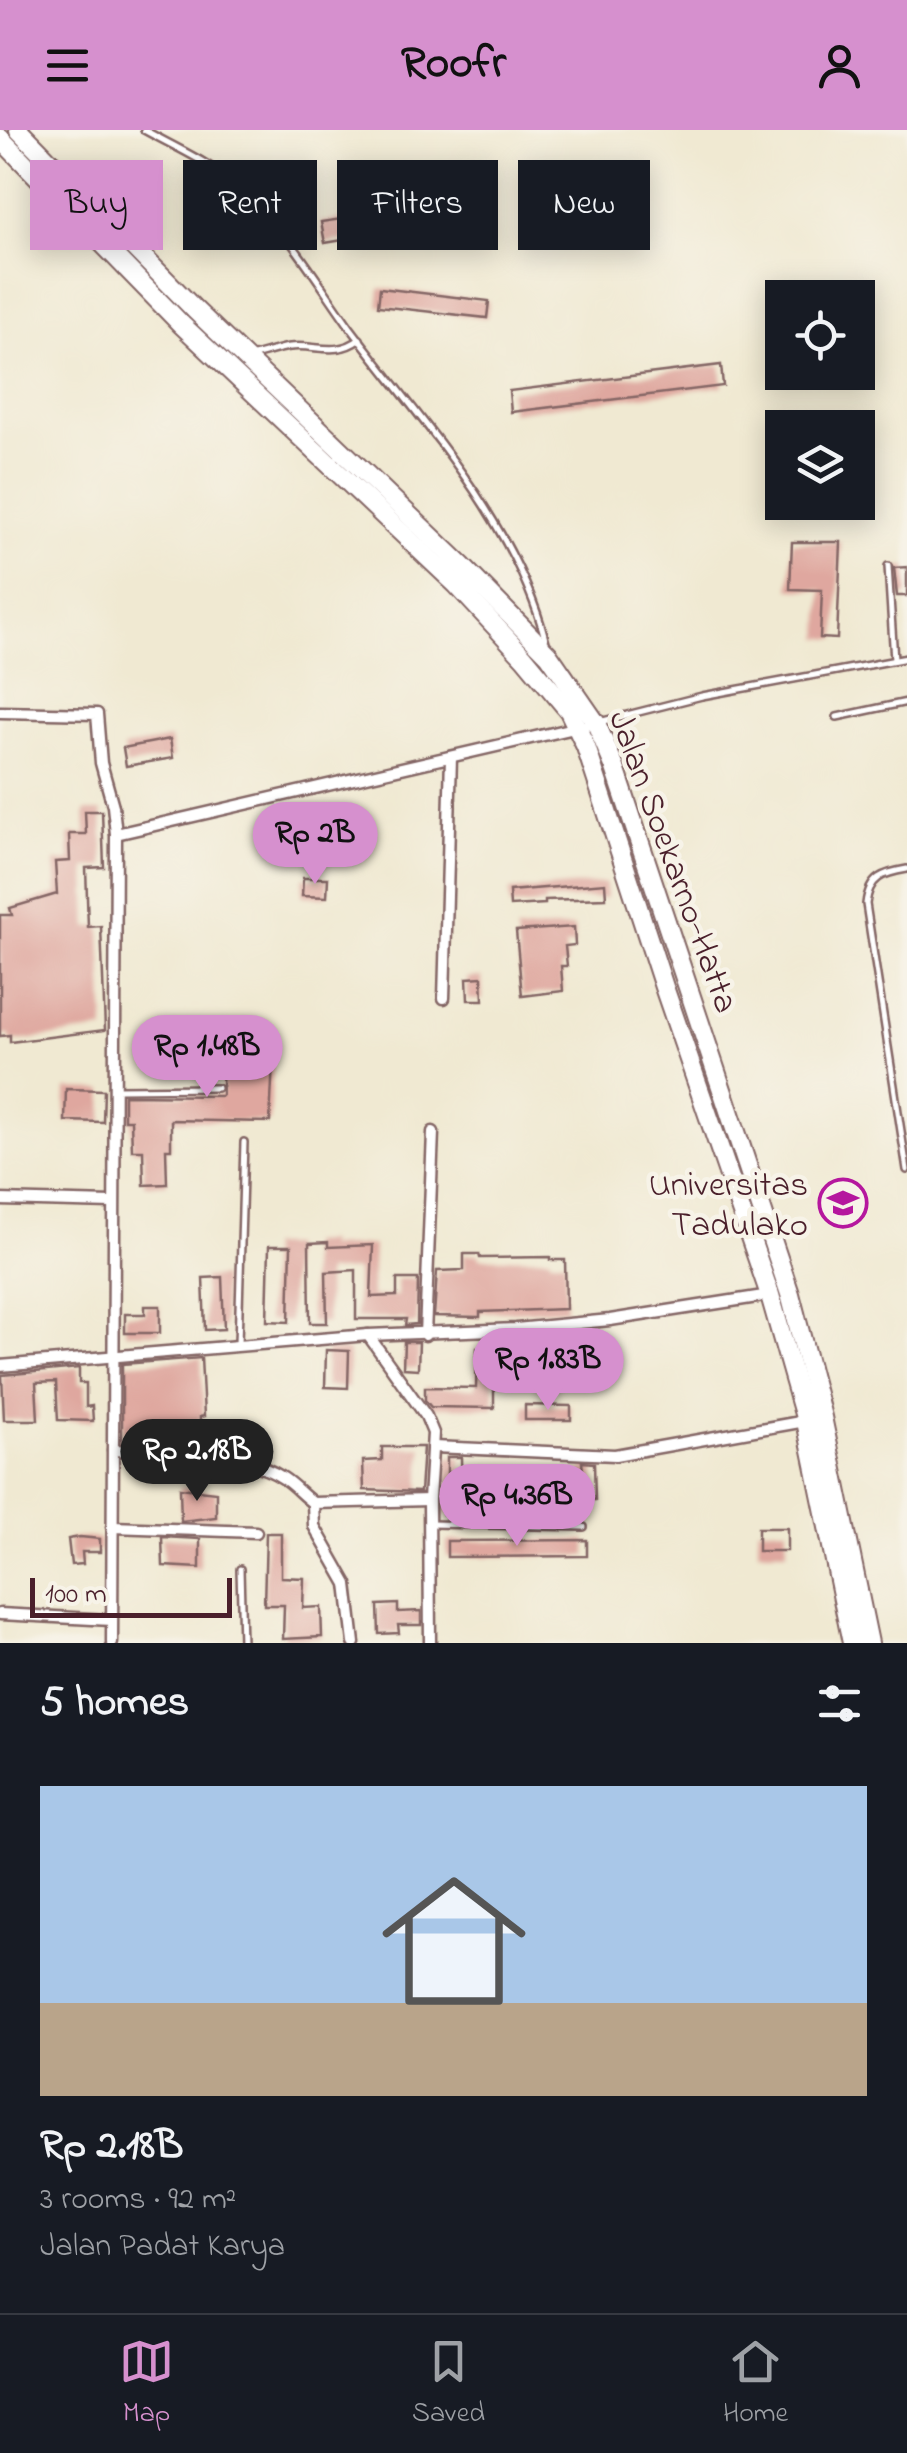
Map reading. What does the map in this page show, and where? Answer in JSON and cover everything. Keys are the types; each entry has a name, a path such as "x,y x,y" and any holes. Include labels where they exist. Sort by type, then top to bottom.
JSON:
{"main road":[{"name":"Jalan Soekarno-Hatta","path":"25,132 195,310 549,654 615,768 790,1294 852,1643"},
{"name":"Jalan Soekarno-Hatta","path":"0,138 182,325 457,585 569,711 587,725 770,1295 814,1419 869,1643"},
{"path":"244,383 263,373"}],"street":[{"path":"0,712 97,714 101,763 113,806 116,834 112,1643"},
{"path":"116,834 587,725"},
{"path":"444,998 451,758"},
{"path":"426,1334 433,1132"},
{"path":"0,1200 112,1203"},
{"path":"0,1366 368,1335 610,1320 770,1295"},
{"path":"368,1335 426,1416 433,1433 429,1500 430,1643"},
{"path":"433,1447 615,1455 814,1419"},
{"path":"113,1450 184,1453 244,1463 282,1477 313,1503 429,1500"},
{"path":"313,1503 314,1526 347,1584 354,1643"},
{"path":"112,1528 256,1532"},
{"path":"0,1614 111,1620"}],"lane":[{"path":"144,130 211,166 264,210 422,417 514,560 536,605 549,654"},
{"path":"247,358 297,346 330,350 347,347 360,339"},
{"path":"888,566 894,660"},
{"path":"587,725 702,696 907,658"},
{"path":"837,717 907,702"},
{"path":"907,870 873,880 866,904 907,1170"},
{"path":"115,1090 218,1088"},
{"path":"238,1347 244,1142"},
{"path":"430,1524 584,1527"},
{"path":"240,1570 242,1643"}],"building":[{"path":"337,220 337,241 325,243 321,222"},
{"path":"380,288 489,301 487,318 378,306"},
{"path":"721,365 723,386 511,412 509,391"},
{"path":"792,542 841,542 837,639 820,638 822,590 790,589"},
{"path":"907,567 907,596 897,596 894,568"},
{"path":"170,739 173,758 126,766 123,748"},
{"path":"85,811 102,811 104,867 86,868 88,927 101,926 105,1030 10,1042 10,1035 0,1036 0,915 12,915 10,908 57,894 55,862 70,861 69,834 86,834"},
{"path":"303,878 328,878 327,897 302,896"},
{"path":"605,883 606,898 545,900 545,904 510,906 509,891"},
{"path":"574,927 575,945 565,946 567,966 561,966 563,991 522,996 516,931"},
{"path":"482,977 483,1000 468,1000 467,978"},
{"path":"243,1020 268,1021 267,1040 274,1040 270,1122 171,1120 171,1149 166,1149 167,1184 144,1185 143,1150 132,1150 131,1120 124,1120 124,1095 222,1096 223,1040 243,1040"},
{"path":"66,1089 104,1090 103,1122 65,1121"},
{"path":"328,1242 328,1247 373,1245 371,1297 397,1296 397,1279 418,1279 417,1324 405,1325 406,1319 356,1319 356,1270 326,1272 327,1323 310,1323 309,1243"},
{"path":"269,1246 291,1246 289,1322 267,1321"},
{"path":"464,1254 479,1254 480,1258 565,1260 566,1309 480,1312 480,1317 434,1316 437,1271 464,1270"},
{"path":"222,1277 224,1329 205,1330 203,1278"},
{"path":"145,1306 160,1306 160,1333 125,1333 125,1314 145,1314"},
{"path":"404,1342 419,1342 418,1369 403,1368"},
{"path":"477,1348 494,1349 494,1408 431,1407 425,1400 425,1387 476,1388"},
{"path":"326,1350 349,1351 348,1388 325,1387"},
{"path":"201,1358 204,1416 200,1417 200,1433 152,1434 152,1442 122,1442 122,1364"},
{"path":"79,1368 79,1383 86,1383 86,1407 92,1406 93,1421 58,1420 56,1382 36,1383 38,1420 4,1420 2,1375"},
{"path":"525,1405 571,1406 571,1420 525,1420"},
{"path":"382,1447 423,1447 420,1492 364,1490 363,1461 382,1460"},
{"path":"447,1457 461,1457 462,1503 522,1502 522,1477 552,1477 552,1502 574,1502 575,1471 583,1471 582,1462 594,1463 595,1500 588,1500 588,1513 443,1514 443,1503 447,1503"},
{"path":"180,1488 216,1492 216,1517 181,1521"},
{"path":"758,1528 787,1528 787,1551 758,1551"},
{"path":"266,1533 281,1533 281,1577 304,1578 303,1608 321,1607 322,1637 283,1639 284,1605 264,1605"},
{"path":"162,1537 200,1539 200,1568 163,1566"},
{"path":"68,1539 100,1539 100,1552 82,1552 83,1564 71,1565"},
{"path":"587,1540 587,1556 447,1557 447,1541"},
{"path":"398,1604 398,1612 421,1611 421,1625 398,1625 399,1633 379,1634 378,1605"}],"place":[{"name":"Universitas Tadulako","path":"843,1203"}]}
